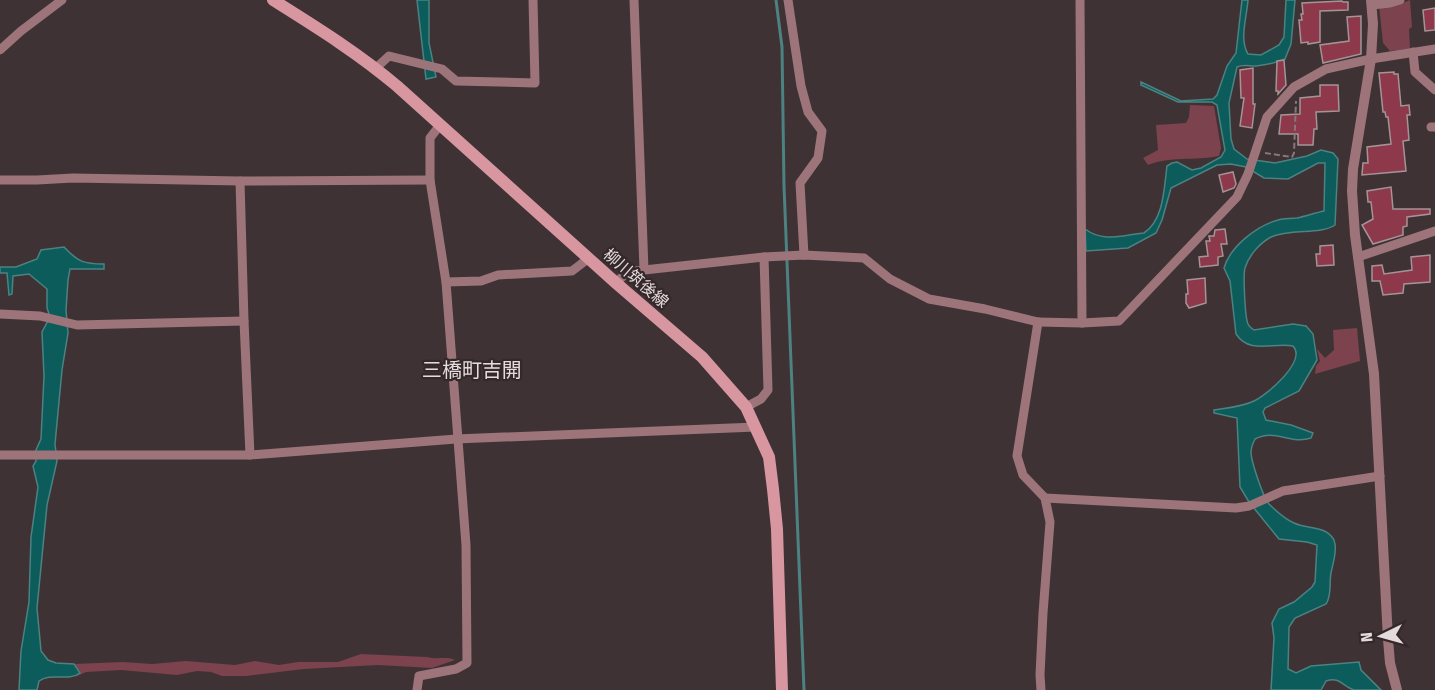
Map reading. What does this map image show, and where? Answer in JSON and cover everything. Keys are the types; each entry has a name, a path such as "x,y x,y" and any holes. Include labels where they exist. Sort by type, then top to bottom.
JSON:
{"main road":[{"name":"柳川筑後線","path":"273,0 326,33 376,68 397,86 616,283 702,357 746,407 769,457 777,529 782,690"}],"street":[{"path":"0,50 62,0"},
{"path":"376,68 389,56 442,69 456,81 535,83 533,0"},
{"path":"634,0 644,270"},
{"path":"788,0 801,86 808,112 822,131 818,158 800,183 804,255"},
{"path":"1080,0 1082,323"},
{"path":"1397,690 1390,663 1388,639 1374,374 1355,235 1352,180 1371,59 1371,3 1390,3 1400,0"},
{"path":"616,283 628,271 764,257 804,255 864,258 890,279 929,299 1038,322 1119,321 1237,197 1248,174 1267,117 1296,86 1326,69 1435,49"},
{"path":"1413,52 1415,72 1435,90"},
{"path":"417,690 419,676 456,669 467,663 466,545 456,440 446,282 430,180 430,138 440,125"},
{"path":"0,180 73,178 240,181 430,180"},
{"path":"240,181 243,321 250,455"},
{"path":"1358,257 1435,231"},
{"path":"746,407 761,399 768,390 764,257"},
{"path":"446,282 481,281 498,275 572,271 589,258"},
{"path":"0,314 40,316 78,325 243,321"},
{"path":"1038,322 1017,456 1023,475 1045,498 1050,522 1042,613 1041,690"},
{"path":"0,455 250,455 456,440 756,427"},
{"path":"1045,498 1236,508 1249,506 1283,491 1380,476"}],"path":[{"path":"1255,153 1292,157 1296,86"}],"shaded area":[{"path":"1410,0 1412,27 1409,29 1410,49 1390,51 1383,43 1379,6 1400,4"},
{"path":"1190,105 1214,106 1221,148 1219,156 1165,160 1148,165 1143,158 1158,150 1156,125 1186,123"},
{"path":"1357,328 1360,361 1315,374 1316,366 1320,361 1317,349 1325,358 1334,350 1333,330"},
{"path":"361,654 455,660 432,668 378,665 304,669 246,676 222,676 197,671 177,675 121,670 86,672 75,677 80,672 74,664 123,662 152,664 186,661 235,665 255,661 279,665 298,662 338,662"}],"water":[{"path":"417,0 429,0 429,43 436,77 426,79"},
{"path":"1242,0 1248,0 1244,35 1245,48 1248,54 1261,55 1279,45 1284,37 1286,0 1295,0 1291,44 1285,59 1263,65 1237,67 1229,103 1231,139 1234,149 1247,159 1275,163 1307,156 1321,150 1333,153 1338,159 1335,225 1321,230 1279,234 1271,237 1252,254 1244,272 1245,305 1250,327 1254,330 1293,324 1306,326 1313,334 1317,360 1299,391 1265,408 1263,412 1266,420 1291,425 1313,433 1311,438 1296,440 1269,435 1262,436 1255,439 1251,450 1258,479 1269,504 1294,523 1329,533 1335,545 1328,601 1295,618 1289,627 1288,669 1296,673 1311,666 1359,662 1361,670 1381,690 1354,690 1338,681 1331,680 1326,681 1321,690 1271,690 1274,638 1272,623 1279,609 1294,602 1315,582 1317,545 1279,539 1249,502 1240,487 1237,418 1214,413 1214,410 1254,401 1284,376 1295,360 1296,352 1293,346 1255,346 1248,344 1236,334 1230,281 1224,268 1238,245 1261,227 1280,219 1297,218 1324,211 1325,163 1318,163 1288,179 1264,178 1246,167 1231,164 1217,165 1171,188 1156,233 1128,248 1086,251 1085,229 1099,236 1113,237 1144,233 1151,227 1162,203 1167,166 1177,162 1192,170 1201,168 1221,157 1225,150 1217,105 1212,102 1178,102 1141,85 1141,82 1181,101 1213,99 1217,95 1227,66 1236,53"},
{"path":"64,247 82,261 104,264 104,269 70,269 66,310 68,333 55,444 57,461 47,505 37,608 41,651 48,660 74,664 80,673 70,677 44,678 39,681 37,690 19,690 21,651 29,602 31,537 38,487 33,466 36,461 35,452 41,439 44,376 42,332 50,317 47,308 47,289 29,274 13,276 12,294 9,295 7,273 0,273 0,267 16,267 37,259 41,250"}],"building":[{"path":"1348,2 1348,10 1320,11 1320,42 1301,43 1299,20 1302,20 1302,3"},
{"path":"1435,8 1435,30 1425,31 1423,10"},
{"path":"1361,16 1361,54 1323,63 1320,45 1349,41 1347,17"},
{"path":"1284,60 1286,85 1278,94 1276,91 1277,61"},
{"path":"1253,68 1253,104 1255,104 1252,128 1240,126 1244,98 1241,98 1240,70"},
{"path":"1379,73 1398,74 1401,106 1409,105 1410,115 1407,115 1409,140 1403,141 1406,171 1362,175 1363,163 1368,163 1367,147 1391,144 1388,117 1383,112"},
{"path":"1320,85 1338,85 1339,111 1316,112 1317,129 1314,129 1313,145 1298,145 1298,134 1279,134 1281,115 1300,114 1300,98 1320,96"},
{"path":"1233,172 1236,184 1234,188 1223,192 1219,175"},
{"path":"1391,187 1393,209 1430,209 1430,214 1407,217 1407,226 1403,227 1403,235 1373,244 1362,225 1373,219 1367,191"},
{"path":"1225,229 1227,244 1221,244 1223,256 1218,257 1218,265 1200,267 1199,257 1208,256 1206,241 1210,241 1209,236 1214,236 1215,230"},
{"path":"1333,245 1334,265 1317,266 1316,254 1320,254 1320,246"},
{"path":"1430,255 1430,282 1404,284 1403,293 1383,295 1380,281 1372,281 1372,266 1382,265 1384,274 1412,270 1411,257"},
{"path":"1205,278 1206,303 1189,308 1186,303 1187,280"}],"waterway":[{"path":"776,0 782,47 784,186 804,690"}],"district":[{"name":"三橋町吉開","path":"472,370"}]}
